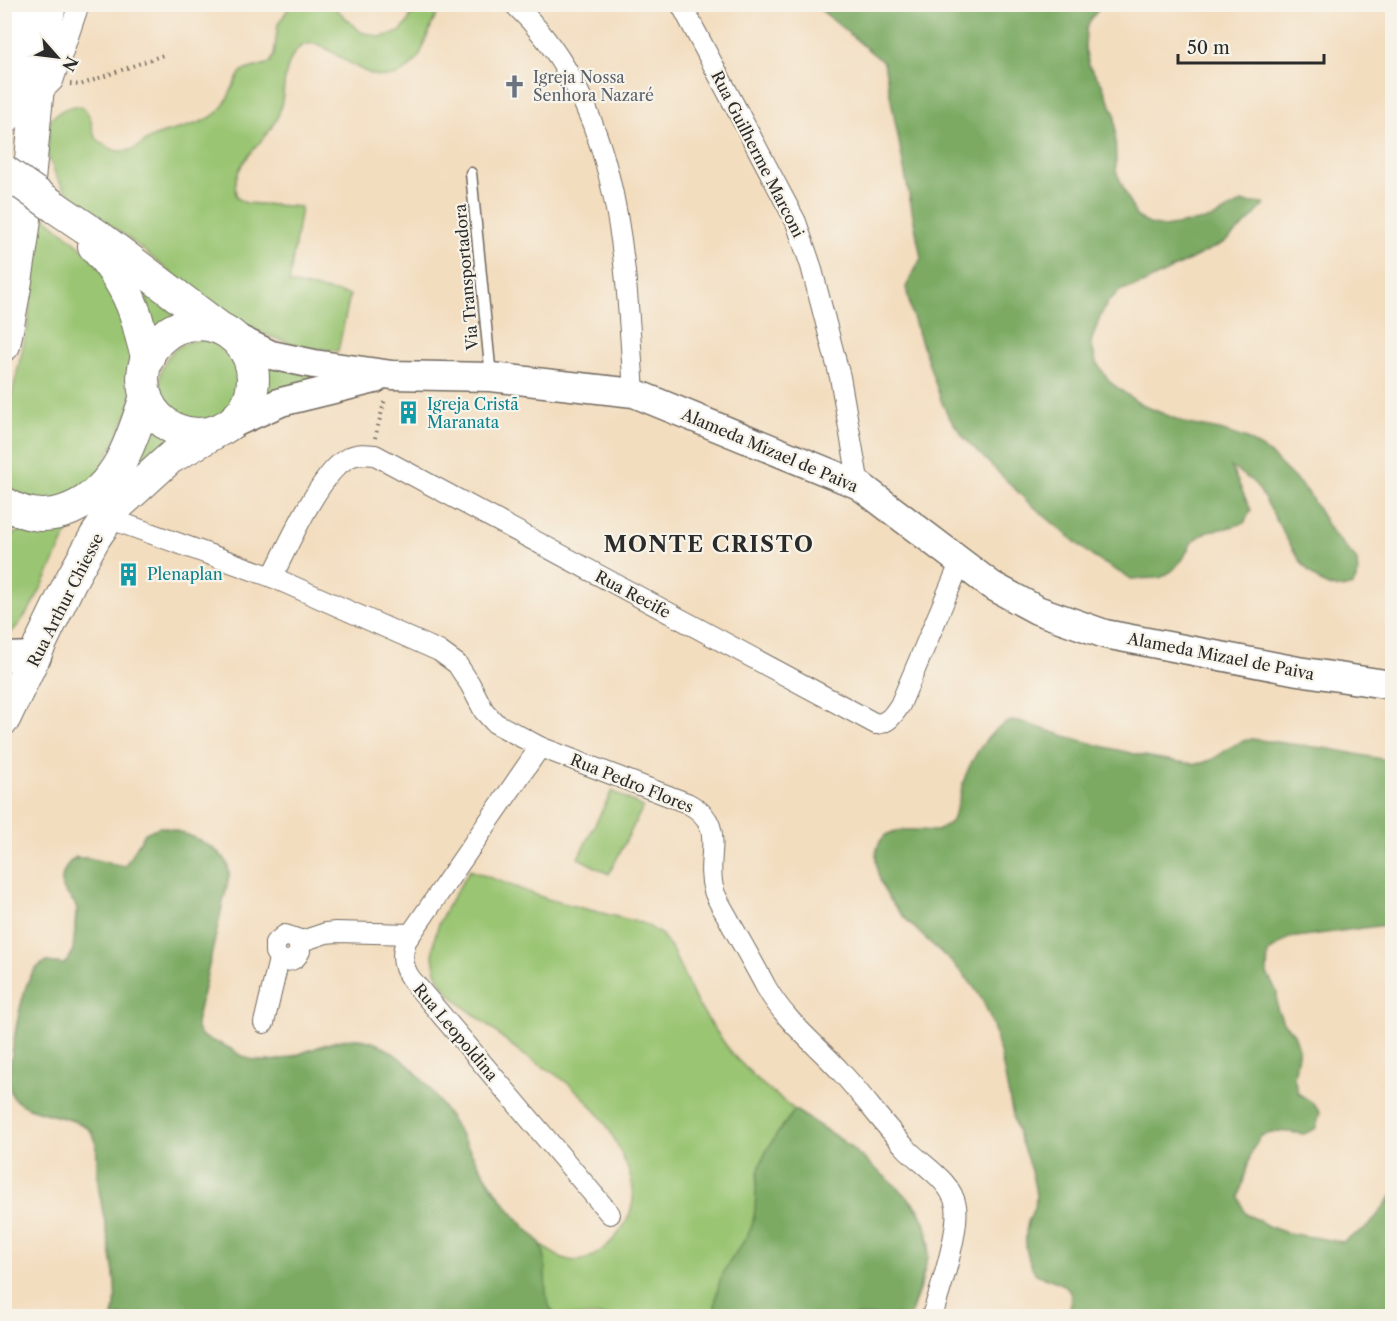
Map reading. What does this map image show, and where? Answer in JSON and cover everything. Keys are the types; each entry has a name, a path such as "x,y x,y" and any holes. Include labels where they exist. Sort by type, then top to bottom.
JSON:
{"highway":[{"path":"4,118 18,4"}],"main road":[{"path":"4,345 14,297 24,227 36,92 50,4"},
{"path":"4,171 98,236 228,334 246,353 253,378 250,397 240,414 225,428 207,434 178,431 161,420 149,405 144,375 148,358 157,343 178,328 213,326 228,334"},
{"path":"64,213 110,264 120,279 136,316 148,358"},
{"path":"12,512 45,516 61,513 81,504 93,495 120,463 137,425 146,396"},
{"name":"Rua Arthur Chiesse","path":"4,719 37,656 70,582 115,507 170,458 225,428"}],"street":[{"path":"36,92 46,88 53,81 79,4"},
{"path":"514,4 536,26 560,57 582,99 603,151 626,272 634,393"},
{"name":"Rua Guilherme Marconi","path":"681,4 796,222 811,266 840,377 859,485"},
{"path":"228,334 271,355 291,360 392,375"},
{"path":"225,428 281,402 392,375"},
{"name":"Alameda Mizael de Paiva","path":"392,375 490,377 634,393 859,485 991,585 1037,610 1105,634 1298,671 1392,685"},
{"path":"272,577 329,475 348,458 362,454 371,455"},
{"name":"Rua Recife","path":"371,455 384,458 876,724 887,721 900,705 961,561"},
{"name":"Rua Pedro Flores","path":"108,518 272,577 439,651 457,664 488,717 501,726 540,747 687,803 704,814 712,830 714,890 770,993 797,1029 843,1074 908,1150 938,1176 954,1199 956,1214 953,1235 932,1317"},
{"path":"4,657 37,656"},
{"name":"Rua Leopoldina","path":"540,747 411,934 405,944 404,967 411,979 610,1214"},
{"path":"264,1023 279,959 288,961 295,958 300,951 299,942 336,932 411,934"}],"lane":[{"name":"Via Transportadora","path":"471,173 490,377"}],"path":[{"path":"85,83 163,55"},
{"path":"371,455 392,375"}],"green space":[{"path":"291,5 332,5 361,32 381,37 400,32 416,5 445,5 434,20 417,59 407,69 394,76 383,77 361,70 320,45 308,44 298,49 286,71 279,114 269,131 247,157 237,176 235,187 237,198 246,203 301,207 289,283 350,295 338,351 310,348 277,339 256,331 211,306 137,245 67,192 57,178 47,154 50,120 71,107 82,107 90,118 97,139 117,151 131,150 155,136 213,116 223,107 242,71 270,63 274,55 278,24"},
{"path":"815,5 1102,5 1086,30 1085,48 1089,66 1102,84 1115,115 1116,171 1136,216 1149,224 1164,227 1211,219 1242,202 1265,204 1225,242 1140,285 1121,290 1108,302 1091,342 1096,362 1110,382 1140,404 1188,424 1220,430 1247,439 1268,452 1307,491 1331,531 1357,560 1358,575 1353,585 1339,588 1325,585 1313,575 1290,545 1254,483 1231,467 1251,510 1244,523 1208,531 1192,542 1183,559 1172,571 1160,578 1131,579 1093,557 1027,501 965,439 942,403 911,311 906,287 921,258 884,63"},
{"path":"40,213 79,245 101,269 135,349 136,368 129,411 95,482 55,509 15,493 5,480 5,425 28,325"},
{"path":"143,290 182,320 157,334"},
{"path":"201,340 224,347 230,352 235,358 242,381 235,404 230,410 224,415 201,422 178,415 172,410 167,404 160,381 167,358 172,352 178,347"},
{"path":"262,364 323,378 261,401 264,390"},
{"path":"154,423 174,439 128,480 145,448"},
{"path":"73,521 35,600 16,628 5,638 5,537 31,527"},
{"path":"1012,721 1019,721 1084,742 1128,753 1195,764 1211,760 1237,744 1252,739 1330,749 1392,761 1392,924 1289,938 1268,953 1267,974 1277,992 1277,1008 1283,1022 1294,1034 1299,1048 1294,1078 1298,1093 1313,1103 1320,1113 1316,1128 1304,1134 1279,1131 1260,1136 1251,1153 1239,1197 1245,1213 1268,1226 1287,1233 1343,1242 1369,1226 1392,1196 1392,1316 1067,1316 1071,1298 1066,1287 1036,1274 1028,1256 1026,1242 1026,1229 1036,1201 1035,1188 1012,1112 994,1029 982,1000 970,982 919,933 889,898 879,879 876,857 878,846 890,833 908,830 937,831 951,822 965,777 977,752 997,729"},
{"path":"612,791 643,807 609,874 578,858"},
{"path":"160,827 203,842 218,852 228,866 229,876 196,1023 198,1032 252,1061 265,1062 291,1057 343,1040 371,1041 384,1048 409,1066 427,1086 505,1204 526,1230 547,1249 569,1260 585,1259 600,1252 623,1227 633,1202 628,1169 607,1126 581,1095 564,1080 516,1049 447,990 441,982 434,963 433,950 438,926 470,870 547,899 645,924 662,935 671,948 698,1005 732,1054 761,1083 795,1110 843,1141 918,1208 925,1222 930,1244 922,1282 910,1316 113,1316 115,1288 97,1176 97,1149 94,1137 85,1127 77,1123 34,1110 16,1100 10,1089 10,1065 18,1016 30,977 46,962 64,964 72,953 77,909 63,884 67,866 76,857 125,866 146,834"},
{"path":"160,827 203,842 218,852 228,866 229,876 196,1023 201,1035 245,1057 263,1061 292,1057 348,1039 377,1044 396,1055 414,1070 430,1089 495,1191 540,1243 544,1257 547,1298 556,1316 113,1316 115,1288 97,1176 94,1136 86,1126 78,1122 34,1110 16,1100 10,1089 11,1066 19,1015 30,977 46,962 64,964 73,950 77,909 62,885 67,866 78,858 86,858 125,866 145,833"},
{"path":"795,1110 843,1141 898,1188 925,1222 928,1234 928,1258 910,1316 714,1316 722,1276 753,1222 760,1164 773,1140"}],"place":[{"name":"Igreja Nossa Senhora Nazaré","path":"515,86"},
{"name":"Igreja Cristã Maranata","path":"409,413"},
{"name":"Plenaplan","path":"129,574"}],"district":[{"name":"MONTE CRISTO","path":"709,544"}]}
